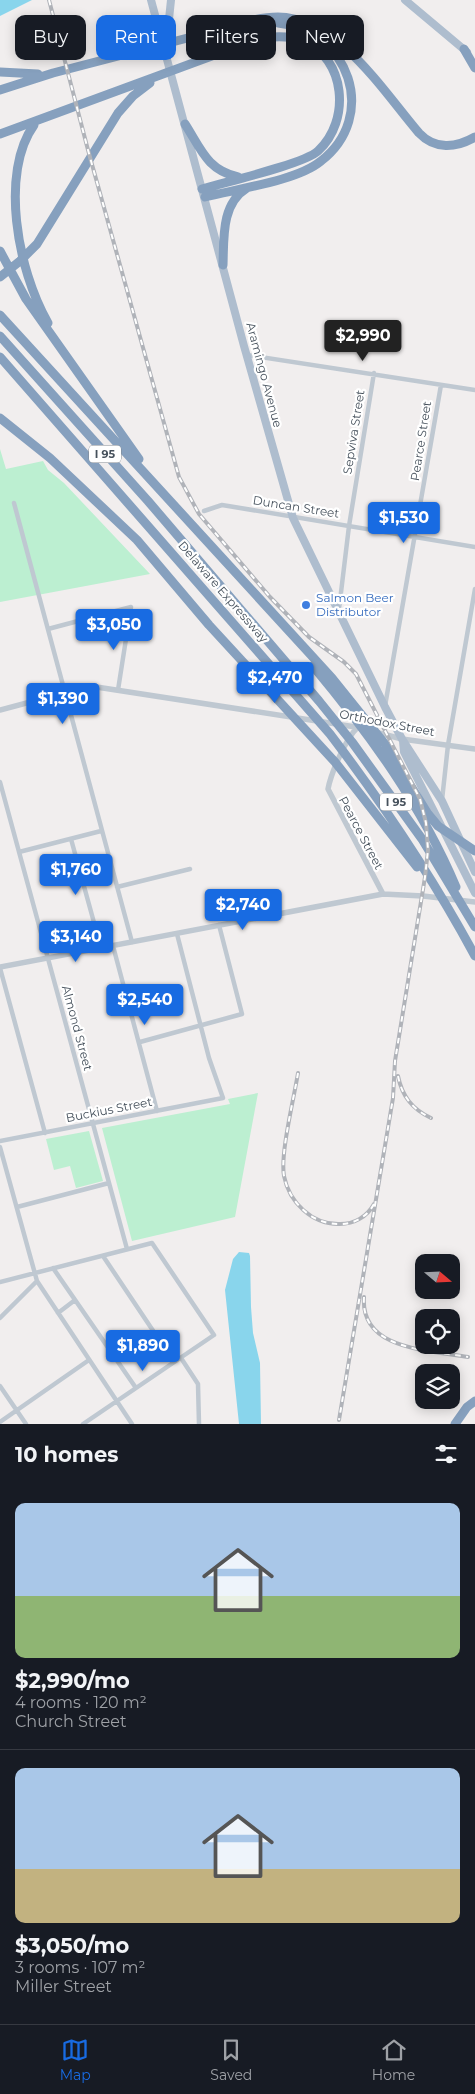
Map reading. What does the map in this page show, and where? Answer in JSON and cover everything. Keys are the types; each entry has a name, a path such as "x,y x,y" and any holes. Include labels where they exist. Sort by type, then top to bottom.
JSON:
{"highway":[{"path":"276,18 296,19 312,24 342,44 428,141 439,145 453,146 475,137"},
{"path":"203,193 249,186 306,170 331,153 340,141 349,123 351,92 348,77 336,52 312,32 299,27 276,23"},
{"path":"0,134 160,76 242,43 274,36 303,41 327,59 338,83 339,106 335,126 324,145 317,152 298,160 241,177 203,193"},
{"path":"0,90 53,73 186,39"},
{"path":"464,49 475,68"},
{"path":"0,72 53,73"},
{"path":"0,277 29,253 44,235 125,104 160,76"},
{"path":"14,144 26,130 40,120"},
{"path":"185,124 214,168 223,174 241,177"},
{"path":"223,265 228,213 236,197 249,186"},
{"path":"7,223 14,249 32,294 72,365"},
{"path":"0,251 26,299 118,432 184,517"},
{"path":"0,315 362,714 438,826 475,851"},
{"name":"Delaware Expressway","path":"0,336 288,663 369,764 422,839 475,927"},
{"name":"Delaware Expressway","path":"0,358 330,734 360,772 448,909 475,956"},
{"path":"0,418 50,458 137,540 408,849"},
{"path":"265,607 343,701 397,777 442,856 465,908"},
{"path":"456,1423 475,1400"}],"main road":[{"name":"Aramingo Avenue","path":"151,0 155,15"},
{"path":"169,15 171,0"},
{"path":"405,0 475,60"},
{"name":"Aramingo Avenue","path":"167,60 293,518 402,739"},
{"path":"402,739 442,801 475,872"},
{"path":"402,739 404,752 475,893"}],"street":[{"path":"247,355 475,390"},
{"name":"Sepviva Street","path":"338,612 349,526 374,373"},
{"name":"Pearce Street","path":"385,707 440,385"},
{"path":"14,503 132,942"},
{"name":"Duncan Street","path":"204,511 222,505 475,547"},
{"path":"442,801 448,745 475,588"},
{"path":"48,629 131,607 118,690"},
{"name":"Orthodox Street","path":"0,710 90,686 358,727 402,739 475,749"},
{"name":"Pearce Street","path":"358,727 353,732 345,748 330,780 328,789 383,894"},
{"name":"Almond Street","path":"0,782 127,1249"},
{"path":"19,852 101,831"},
{"path":"71,839 100,948"},
{"path":"118,887 190,869"},
{"path":"45,1133 0,968 383,894 475,902"},
{"path":"140,1042 242,1014 219,926"},
{"path":"176,934 200,1025"},
{"path":"113,946 157,1111"},
{"name":"Buckius Street","path":"0,1142 223,1098 200,1025"},
{"path":"0,1147 37,1281 132,1424"},
{"path":"17,1207 109,1183"},
{"path":"0,1282 152,1243 214,1335 83,1424"},
{"path":"103,1256 174,1362"},
{"path":"53,1268 136,1388"},
{"path":"0,1318 37,1281"},
{"path":"58,1313 75,1300"},
{"path":"181,1358 198,1384 199,1424"},
{"path":"0,1422 89,1360"},
{"path":"0,1386 26,1424"}],"green space":[{"path":"0,449 6,469 43,461 48,470 64,483 150,574 0,602"},
{"path":"258,1093 235,1217 132,1241 102,1128 230,1104 228,1099"},
{"path":"89,1131 103,1181 76,1188 70,1166 54,1170 46,1139"}],"water":[{"path":"0,0 32,0 0,16"},
{"path":"239,1252 249,1253 250,1256 253,1333 260,1363 261,1424 239,1424 225,1290 233,1259"}],"railway":[{"path":"49,0 88,150 179,477 199,514 270,597 309,637 344,662 356,674 420,799 426,823 428,850 425,877 395,1061 393,1098 339,1420"},
{"path":"298,1073 283,1166 284,1176 291,1195 303,1210 311,1216 320,1221 330,1223 345,1224 355,1221 368,1213 374,1204"},
{"path":"398,1076 405,1096 413,1106 431,1118"},
{"path":"364,1297 366,1315 373,1328 385,1338 401,1345 418,1349 468,1357"}],"place":[{"name":"Salmon Beer Distributor","path":"306,605"}]}
